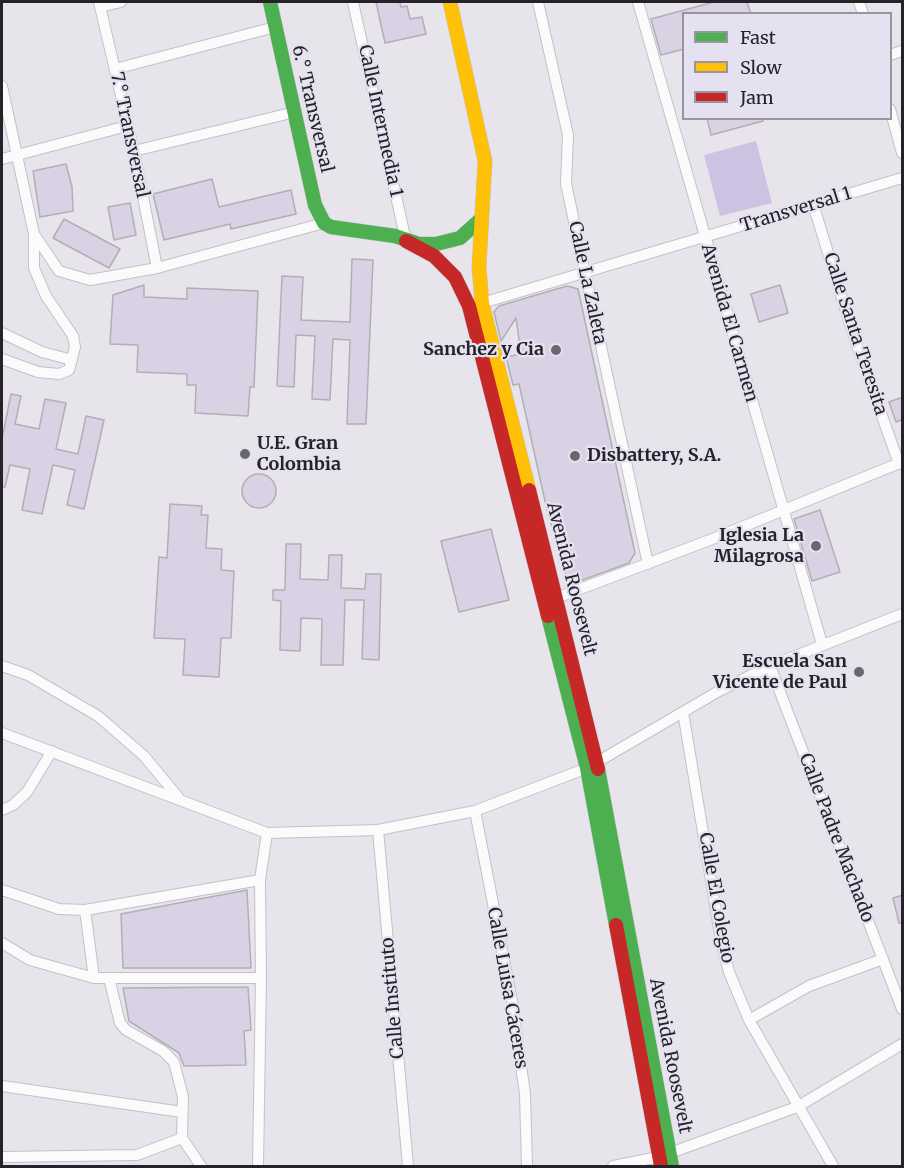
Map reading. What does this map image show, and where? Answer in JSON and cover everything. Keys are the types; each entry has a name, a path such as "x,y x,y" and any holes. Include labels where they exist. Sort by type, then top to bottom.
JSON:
{"street":[{"path":"100,4 121,2"},
{"name":"6.° Transversal","path":"270,2 315,205 324,223"},
{"name":"Calle Intermedia 1","path":"354,2 406,241"},
{"name":"Avenida Roosevelt","path":"450,2 485,161 478,267 482,303 592,765 666,1161"},
{"name":"Calle La Zaleta","path":"538,2 568,135 566,184 648,564"},
{"name":"Avenida El Carmen","path":"638,2 822,644"},
{"name":"7.° Transversal","path":"100,4 158,268"},
{"path":"115,69 275,27"},
{"path":"2,86 34,234 34,268 46,296 73,336 72,360 69,369 59,374 38,372 2,359"},
{"path":"134,151 295,112"},
{"path":"892,113 903,153"},
{"path":"2,159 127,126"},
{"name":"Transversal 1","path":"482,303 903,177"},
{"name":"Calle Santa Teresita","path":"813,204 852,331 901,463"},
{"path":"34,234 59,270 90,280 158,268 324,223 331,227 370,232 419,244 451,242 460,238 480,220"},
{"name":"Avenida Roosevelt","path":"406,241 434,256 455,277 469,306 551,599"},
{"path":"2,333 42,352 72,360"},
{"path":"551,599 648,564 901,463"},
{"path":"2,733 267,832 378,830 475,811 592,765 683,712 770,666 903,614"},
{"path":"2,666 28,675 98,716 144,756 178,798"},
{"name":"Calle Padre Machado","path":"770,666 903,1010"},
{"name":"Calle El Colegio","path":"683,712 722,941 733,983 749,1020 833,1167"},
{"path":"2,810 13,805 27,792 52,751"},
{"name":"Calle Luisa Cáceres","path":"475,811 512,1001 525,1094 527,1167"},
{"name":"Calle Instituto","path":"378,830 408,1167"},
{"path":"258,1167 260,880 267,832"},
{"path":"2,890 59,909 85,910 260,880"},
{"path":"85,910 94,978"},
{"path":"2,943 30,960 94,978 261,978"},
{"path":"749,1020 809,986 883,959"},
{"path":"109,978 120,1023 126,1030 164,1051 174,1062 183,1097 182,1138 201,1167"},
{"path":"613,1167 666,1161 797,1107 903,1044"},
{"path":"2,1086 182,1112"},
{"path":"2,1157 137,1155 182,1138"}],"shaded area":[{"path":"756,141 772,203 720,216 704,155"}],"building":[{"path":"376,2 400,2 401,7 407,6 410,19 422,17 426,34 385,43"},
{"path":"714,2 747,2 750,12 682,12 682,50 661,55 651,19"},
{"path":"707,120 763,120 763,121 711,135"},
{"path":"66,164 72,187 73,211 40,217 33,171"},
{"path":"212,179 219,207 291,190 296,214 231,229 230,224 164,240 153,194"},
{"path":"130,203 136,235 114,240 108,207"},
{"path":"64,219 120,249 109,268 53,238"},
{"path":"352,259 373,260 366,424 347,424 350,340 333,339 330,400 312,399 315,336 296,335 294,387 277,386 282,276 303,277 301,320 350,322"},
{"path":"144,285 144,297 187,299 187,288 258,291 254,387 250,387 248,416 195,413 196,385 187,385 187,374 137,372 138,345 110,344 113,295"},
{"path":"780,285 788,313 759,322 751,294"},
{"path":"567,286 578,289 635,553 629,563 569,585 547,510 519,384 513,385 506,357 521,354 516,318 501,341 494,312 499,306"},
{"path":"11,394 21,396 15,424 39,429 45,399 66,403 56,449 78,454 86,416 104,420 84,509 67,505 75,470 53,465 42,514 22,510 30,469 10,465 5,487 2,487 2,439"},
{"path":"903,397 903,419 896,422 889,402"},
{"path":"259,474 271,479 276,491 271,503 259,508 247,503 242,491 247,479"},
{"path":"170,504 202,506 201,515 208,515 206,548 222,549 221,570 234,571 231,638 221,638 219,677 183,675 185,639 154,638 159,557 167,558"},
{"name":"Iglesia La Milagrosa","path":"820,510 840,572 812,581 794,519"},
{"path":"491,529 509,600 459,612 441,541"},
{"path":"286,544 301,544 300,579 328,580 329,555 342,555 341,588 365,589 366,574 381,574 379,660 362,659 364,600 345,600 343,665 321,665 322,619 301,618 300,651 280,650 281,601 273,600 273,590 285,590"},
{"path":"247,890 251,968 123,968 121,914"},
{"path":"903,895 903,923 899,923 893,898"},
{"path":"248,987 251,1030 244,1031 246,1065 184,1066 179,1053 129,1021 123,988"}],"traffic: fast":[{"path":"270,2 315,205 324,223 331,227 395,236 419,244 436,244 460,238 480,220"},
{"path":"548,616 587,768 616,925"},
{"path":"598,769 672,1166"}],"traffic: slow":[{"path":"450,2 485,161 479,267 482,303 529,490"}],"traffic: jam":[{"path":"406,241 434,256 455,277 469,306 548,616"},
{"path":"529,490 598,769"},
{"path":"616,925 661,1166"}],"place":[{"name":"Sanchez y Cia","path":"556,350"},
{"name":"U.E. Gran Colombia","path":"245,454"},
{"name":"Disbattery, S.A.","path":"575,456"},
{"name":"Iglesia La Milagrosa","path":"816,546"},
{"name":"Escuela San Vicente de Paul","path":"859,672"}]}
